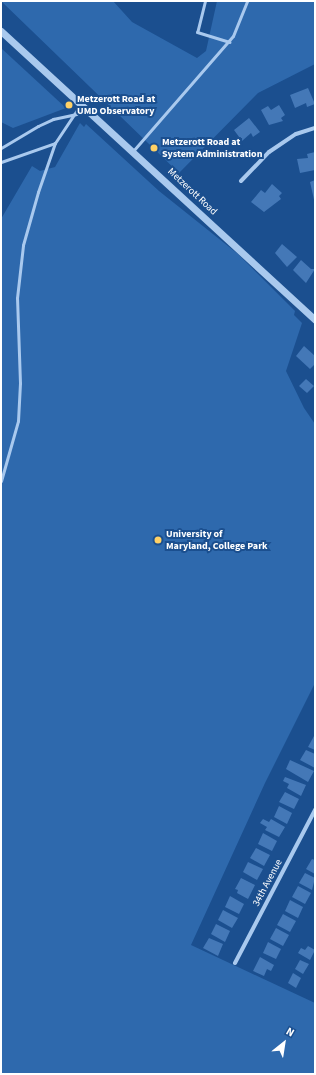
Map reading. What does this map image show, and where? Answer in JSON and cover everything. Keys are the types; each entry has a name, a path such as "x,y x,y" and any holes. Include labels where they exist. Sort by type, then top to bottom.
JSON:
{"street":[{"name":"Metzerott Road","path":"1,31 133,150 315,320"},
{"path":"241,181 269,152 296,134 315,128"},
{"name":"34th Avenue","path":"235,963 315,810"}],"lane":[{"path":"205,1 197,32 229,42"},
{"path":"133,150 229,42 247,1"},
{"path":"1,481 18,421 19,272 38,192 55,143 76,114 81,104"},
{"path":"1,148 53,119 76,114"},
{"path":"1,162 55,143"}],"shaded area":[{"path":"1,1 113,1 132,22 197,58 206,51 217,1 315,1 315,64 258,93 179,173"},
{"path":"1,48 66,108 13,128 1,122"},
{"name":"University of Maryland, College Park","path":"80,123 84,127 86,124 159,191 238,254 295,311 294,315 302,323 286,371 304,408 315,424 315,683 265,783 191,945 315,1003 315,1074 1,1074 1,219 32,166 40,171 55,167"}],"building":[{"path":"308,88 315,104 307,107 306,103 295,108 290,95"},
{"path":"279,105 285,115 281,118 283,121 269,125 261,110 268,106 271,110"},
{"path":"249,118 260,132 253,137 251,133 242,141 234,130"},
{"path":"315,152 315,170 300,173 297,159 308,158 307,154"},
{"path":"315,180 315,204 310,182"},
{"path":"272,184 282,193 279,196 281,199 264,212 251,202 261,190 265,193"},
{"path":"282,244 297,257 287,267 275,253"},
{"path":"301,260 311,269 315,269 306,283 293,270"},
{"path":"304,346 315,356 315,364 310,369 296,356"},
{"path":"306,379 314,386 307,393 299,386"},
{"path":"314,736 315,737 315,750 308,747"},
{"path":"306,750 315,754 315,768 300,760"},
{"path":"290,760 314,771 308,782 286,769"},
{"path":"285,777 306,785 301,796 287,788 289,784 283,781"},
{"path":"285,792 299,799 294,809 279,802"},
{"path":"279,806 292,813 287,824 274,817"},
{"path":"263,819 269,822 271,819 285,827 279,837 265,830 267,827 260,823"},
{"path":"263,833 277,841 272,851 258,844"},
{"path":"256,848 270,855 264,866 250,858"},
{"path":"312,859 315,860 315,874 306,869"},
{"path":"248,862 263,869 257,880 243,872"},
{"path":"305,873 315,878 312,890 299,883"},
{"path":"241,878 255,885 248,899 237,893 238,890 235,889"},
{"path":"298,886 311,893 305,904 292,897"},
{"path":"230,896 244,904 239,914 225,907"},
{"path":"290,900 303,907 298,918 285,911"},
{"path":"223,910 238,918 232,928 218,920"},
{"path":"283,914 296,921 290,932 277,925"},
{"path":"216,924 230,931 225,942 211,934"},
{"path":"276,928 289,935 283,946 270,939"},
{"path":"209,938 223,944 218,956 203,948"},
{"path":"268,942 281,949 276,959 263,953"},
{"path":"308,946 315,950 310,960 298,953 301,948 305,950"},
{"path":"260,957 274,965 271,971 267,969 264,976 253,971"},
{"path":"300,960 309,964 303,974 295,969"},
{"path":"293,973 301,978 296,988 288,983"}],"place":[{"name":"Metzerott Road at UMD Observatory","path":"69,105"},
{"name":"Metzerott Road at System Administration","path":"154,148"},
{"name":"University of Maryland, College Park","path":"158,540"}]}
